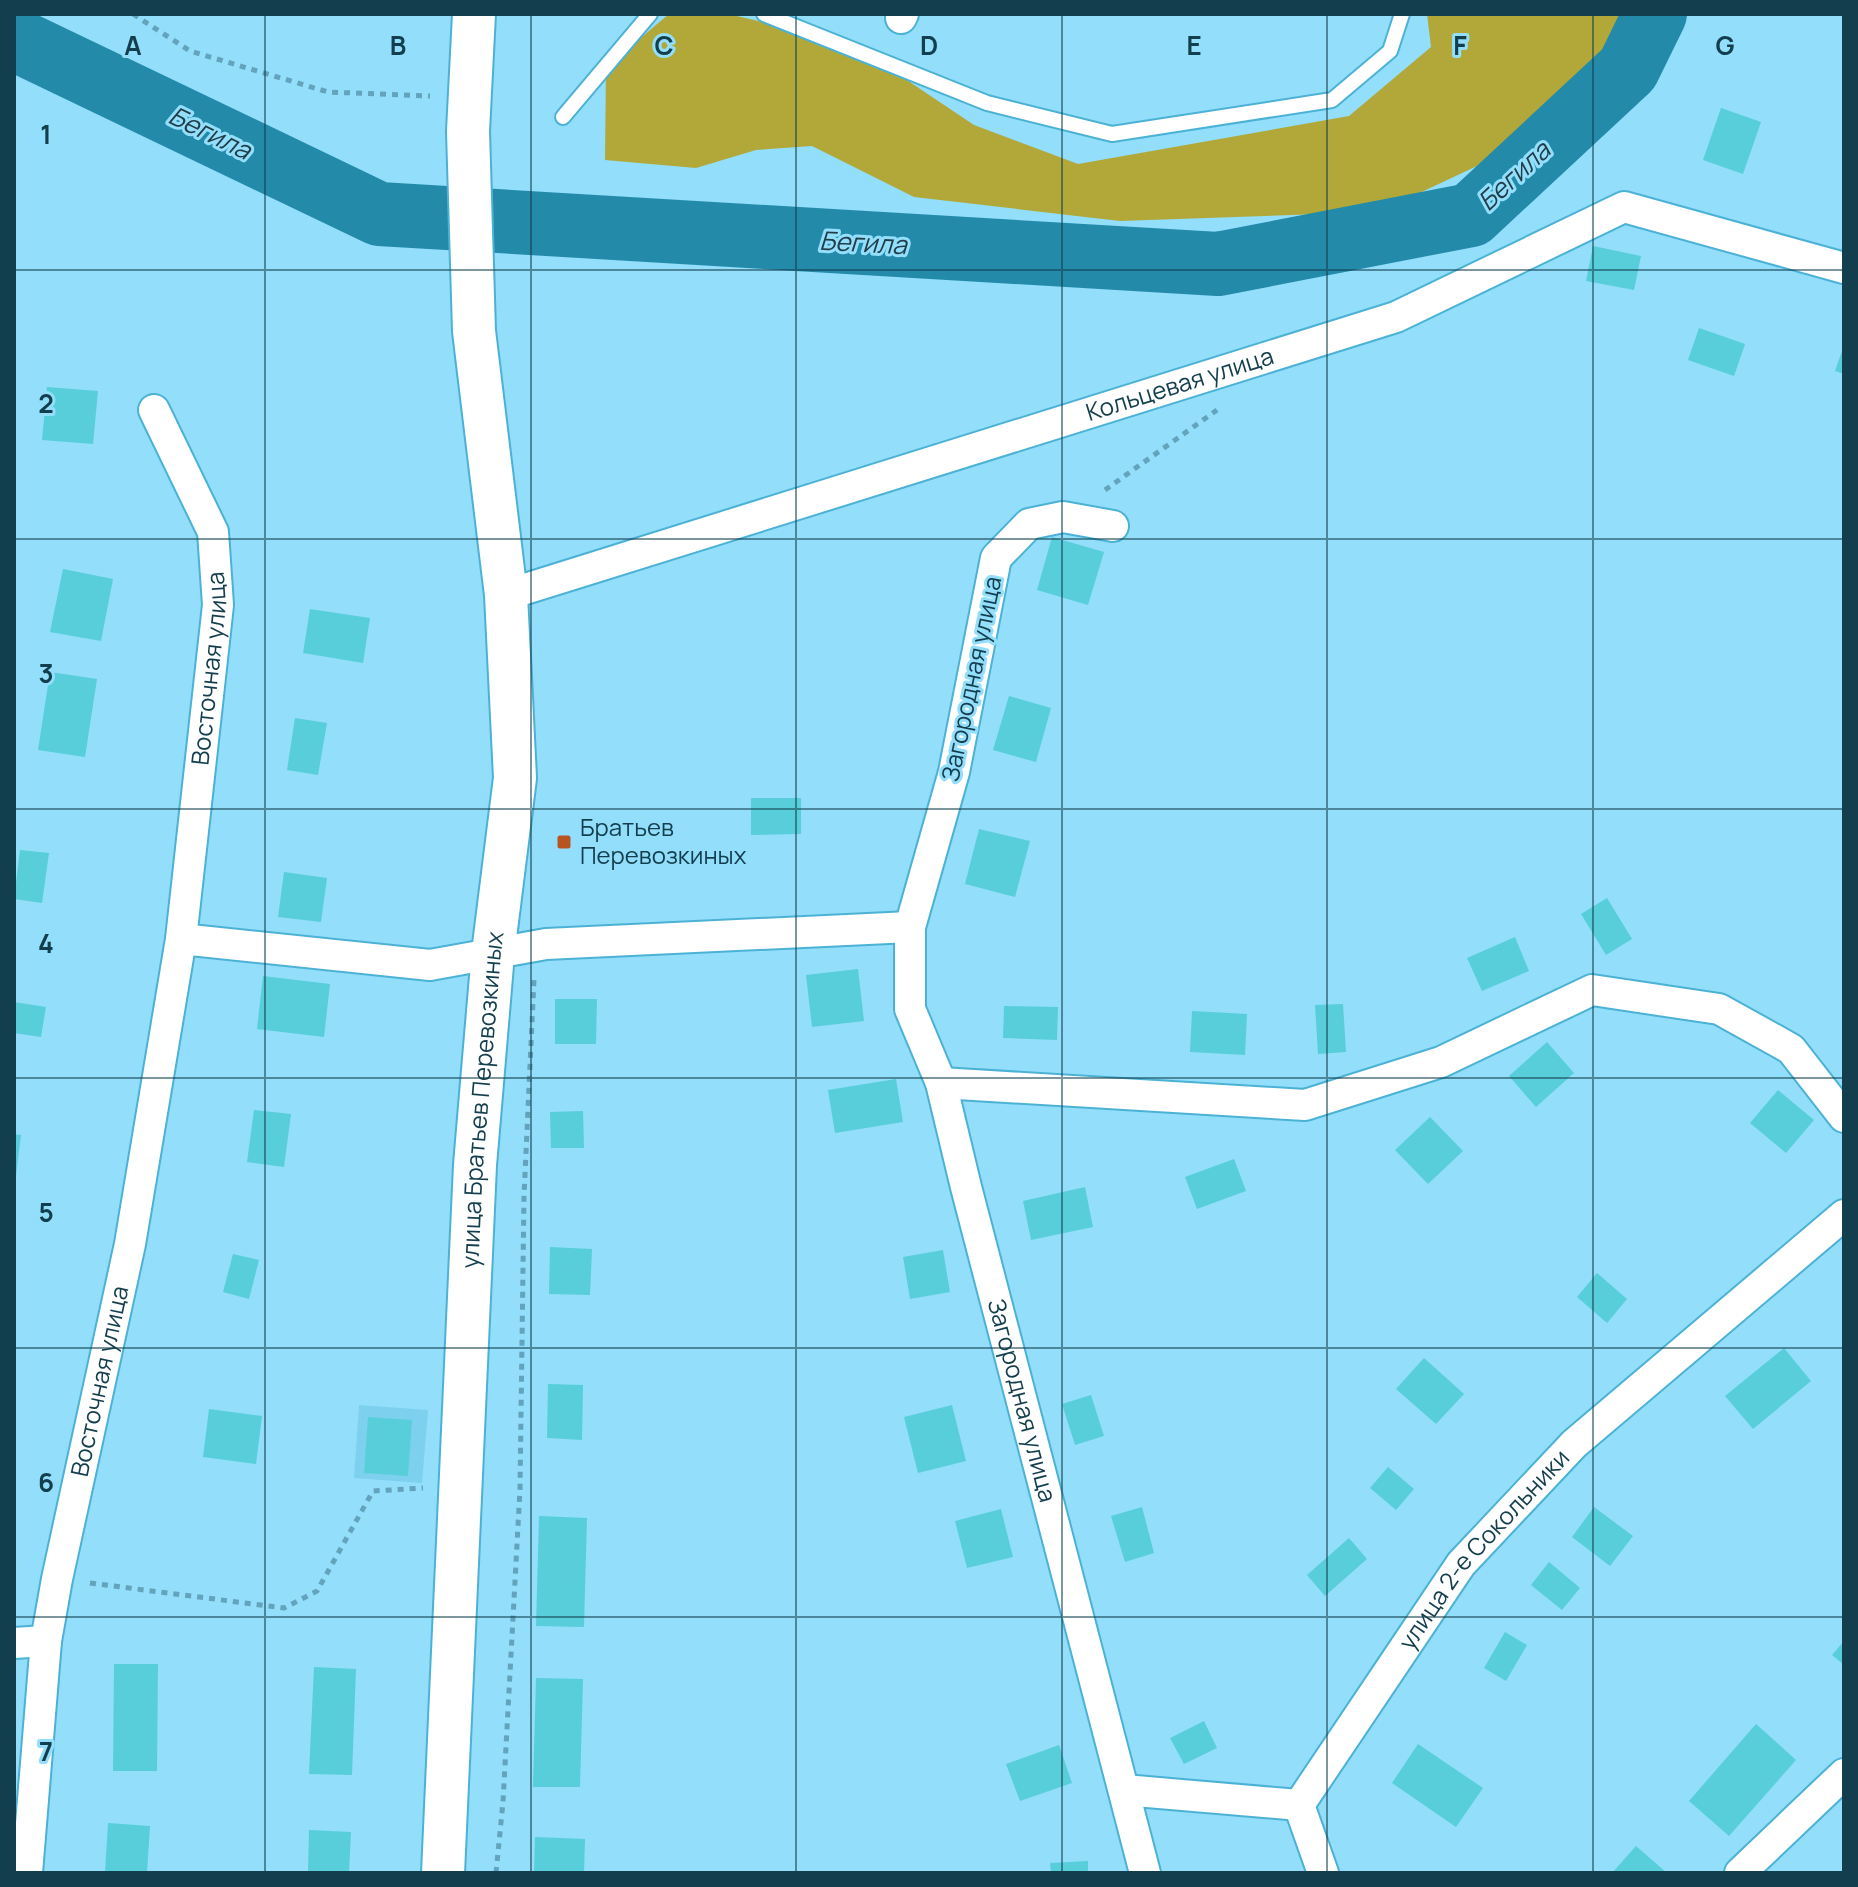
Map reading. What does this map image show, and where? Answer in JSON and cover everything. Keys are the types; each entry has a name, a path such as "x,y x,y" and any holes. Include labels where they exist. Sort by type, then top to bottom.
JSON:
{"street":[{"name":"улица Братьев Перевозкиных","path":"443,1873 475,1165 493,953 515,778 506,595 474,331 468,114 474,14"},
{"name":"Кольцевая улица","path":"506,595 1396,317 1624,207 1844,268"},
{"name":"Восточная улица","path":"27,1873 46,1641 130,1244 181,939 218,605 213,532 154,410"},
{"name":"Загородная улица","path":"1113,526 1063,517 1029,524 996,558 954,772 910,927 910,1009 941,1083 1145,1873"},
{"path":"181,939 430,965 546,944 910,927"},
{"path":"941,1083 1305,1105 1441,1062 1592,990 1719,1009 1791,1049 1844,1117"},
{"name":"улица 2-е Сокольники","path":"1299,1805 1461,1564 1574,1444 1844,1215"},
{"path":"14,1643 46,1641"},
{"path":"1740,1873 1844,1774"},
{"path":"1124,1790 1299,1805 1323,1873"}],"lane":[{"path":"563,117 650,14"},
{"path":"764,14 987,103 1112,134 1332,100 1390,51 1402,14"}],"path":[{"path":"133,14 190,51 328,92 468,114"},
{"path":"1063,517 1221,407"},
{"path":"57,1579 284,1608 317,1591 373,1491 460,1486"}],"shaded area":[{"path":"669,14 728,14 850,42 974,125 1078,164 1349,116 1431,47 1427,14 1622,14 1597,61 1477,166 1379,212 1120,221 914,197 812,146 756,150 696,168 605,160 606,67"},
{"path":"359,1405 428,1410 422,1483 354,1478"}],"building":[{"path":"1721,108 1761,122 1743,174 1703,160"},
{"path":"1593,246 1641,256 1634,290 1586,281"},
{"path":"1699,328 1745,344 1734,376 1688,360"},
{"path":"1844,345 1844,374 1835,371"},
{"path":"47,387 98,391 93,444 42,440"},
{"path":"1052,537 1104,552 1088,605 1037,590"},
{"path":"63,569 113,579 101,641 50,632"},
{"path":"310,609 370,618 363,663 303,653"},
{"path":"50,672 97,679 85,757 38,750"},
{"path":"1009,696 1051,708 1036,762 993,750"},
{"path":"295,718 327,723 318,775 287,770"},
{"path":"751,798 801,798 801,834 751,835"},
{"path":"979,829 1030,841 1015,897 965,884"},
{"path":"20,850 49,853 42,903 14,899"},
{"path":"284,872 327,878 321,922 278,917"},
{"path":"1607,898 1632,939 1606,955 1581,914"},
{"path":"1515,937 1529,971 1482,991 1467,958"},
{"path":"858,969 864,1021 812,1027 806,975"},
{"path":"263,976 330,984 324,1037 257,1029"},
{"path":"555,999 597,999 596,1044 555,1044"},
{"path":"14,1002 46,1007 41,1037 14,1033"},
{"path":"1343,1004 1346,1052 1318,1054 1315,1005"},
{"path":"1004,1006 1058,1007 1057,1040 1003,1038"},
{"path":"1192,1011 1247,1014 1245,1055 1190,1052"},
{"path":"1547,1042 1574,1073 1536,1107 1509,1076"},
{"path":"896,1079 903,1122 835,1133 828,1090"},
{"path":"1778,1090 1814,1120 1786,1153 1750,1123"},
{"path":"254,1110 291,1114 284,1167 247,1162"},
{"path":"583,1111 584,1148 551,1148 550,1112"},
{"path":"1430,1117 1463,1151 1428,1184 1395,1150"},
{"path":"14,1134 21,1135 16,1176 14,1176"},
{"path":"1234,1159 1246,1191 1197,1209 1185,1177"},
{"path":"1085,1187 1093,1227 1031,1240 1023,1201"},
{"path":"550,1247 592,1249 590,1295 549,1294"},
{"path":"943,1250 950,1292 910,1299 903,1257"},
{"path":"233,1254 259,1260 249,1299 223,1292"},
{"path":"1597,1273 1627,1299 1607,1323 1577,1297"},
{"path":"1784,1348 1811,1381 1753,1429 1725,1396"},
{"path":"1424,1358 1464,1394 1436,1424 1396,1389"},
{"path":"548,1384 583,1385 582,1440 547,1438"},
{"path":"1091,1395 1104,1436 1075,1445 1062,1404"},
{"path":"952,1405 966,1461 918,1473 904,1417"},
{"path":"209,1409 262,1416 256,1464 203,1457"},
{"path":"368,1417 412,1420 408,1476 364,1473"},
{"path":"1388,1467 1414,1489 1396,1510 1370,1488"},
{"path":"1142,1507 1154,1553 1125,1562 1111,1516"},
{"path":"1594,1507 1633,1536 1610,1566 1572,1537"},
{"path":"1001,1509 1013,1557 967,1568 955,1521"},
{"path":"539,1516 587,1518 584,1627 536,1626"},
{"path":"1349,1538 1367,1559 1325,1596 1307,1575"},
{"path":"1549,1562 1580,1588 1562,1610 1531,1585"},
{"path":"1505,1632 1527,1645 1506,1681 1484,1668"},
{"path":"1844,1641 1844,1665 1832,1655"},
{"path":"114,1664 158,1664 157,1771 113,1771"},
{"path":"314,1667 356,1669 352,1775 309,1774"},
{"path":"536,1678 583,1679 580,1787 533,1787"},
{"path":"1204,1721 1217,1748 1184,1764 1170,1738"},
{"path":"1756,1724 1796,1760 1729,1836 1689,1801"},
{"path":"1418,1744 1483,1788 1456,1827 1392,1783"},
{"path":"1059,1745 1072,1783 1020,1801 1006,1764"},
{"path":"108,1823 150,1826 147,1873 105,1873"},
{"path":"309,1830 351,1832 349,1873 308,1873"},
{"path":"535,1837 585,1839 584,1873 534,1873"},
{"path":"1636,1846 1667,1873 1612,1873"},
{"path":"1088,1861 1088,1873 1051,1873 1050,1863"}],"waterway":[{"name":"Бегила","path":"14,39 379,214 1218,264 1471,215 1628,69 1655,14"}],"place":[{"name":"Братьев Перевозкиных","path":"564,842"}]}
